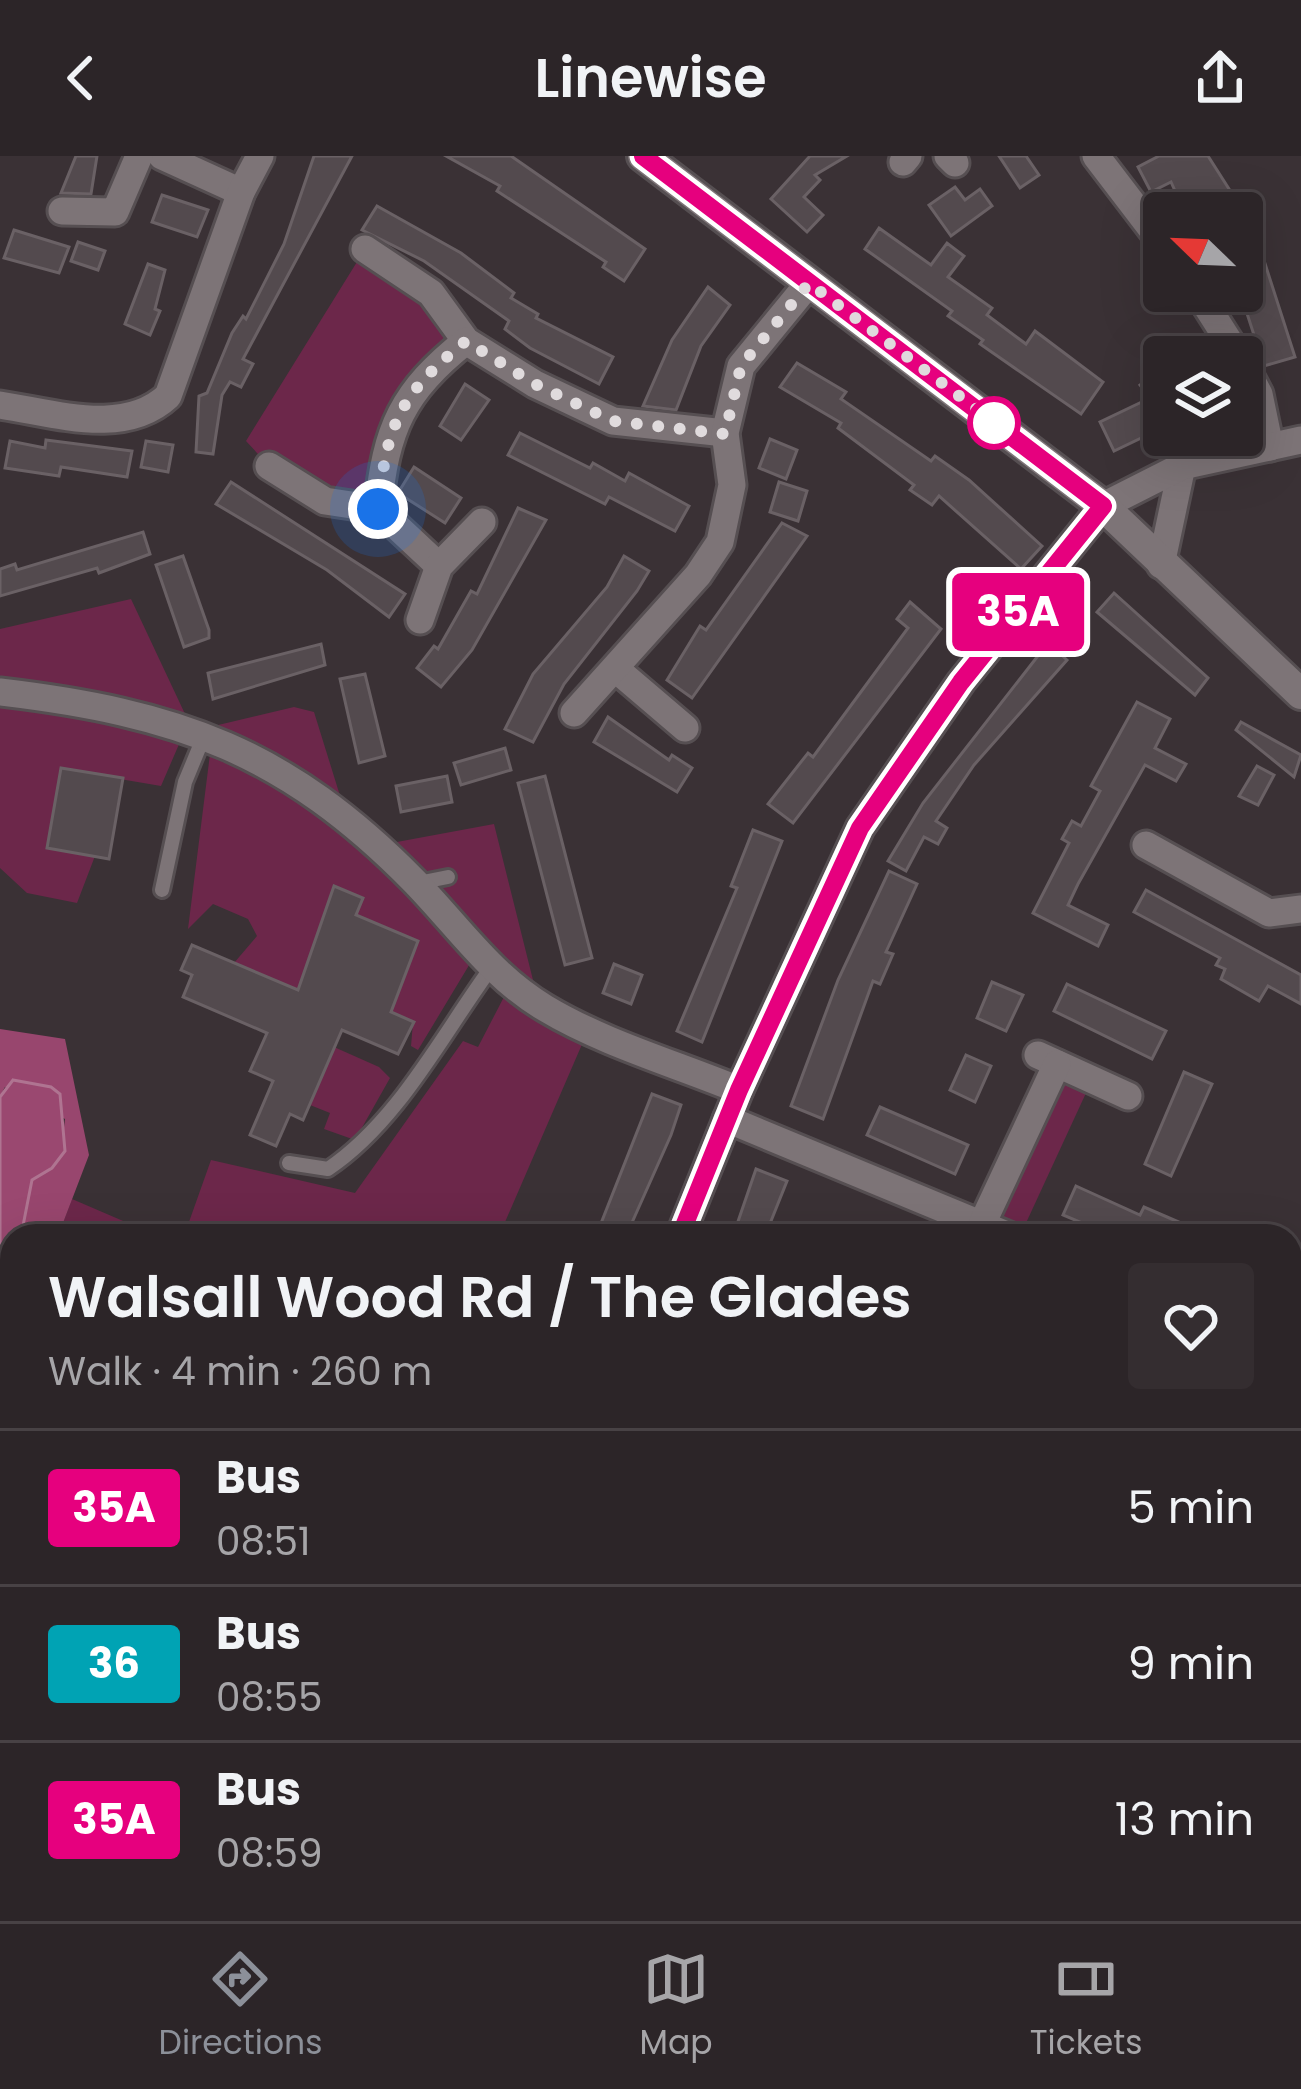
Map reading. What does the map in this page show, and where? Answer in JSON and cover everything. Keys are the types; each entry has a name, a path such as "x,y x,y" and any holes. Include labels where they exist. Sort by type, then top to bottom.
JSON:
{"street":[{"path":"62,212 115,212 139,156"},
{"path":"161,156 242,192"},
{"path":"0,405 106,420 148,414 169,396 242,192 260,156"},
{"path":"643,156 1103,506 1301,694"},
{"path":"1096,156 1143,218"},
{"path":"364,249 431,292 466,341 535,384 613,421 725,434"},
{"path":"574,713 617,670 720,542 732,485 725,434 741,366 809,283"},
{"path":"378,509 396,418 422,376 466,341"},
{"path":"1263,413 1270,447"},
{"path":"685,1224 739,1090 860,828 961,682 1103,506 1182,466 1301,440"},
{"path":"269,466 325,501 378,509 439,566"},
{"path":"1161,565 1182,466"},
{"path":"420,620 439,566 482,521"},
{"path":"617,670 685,728"},
{"path":"0,692 102,704 204,736 282,772 346,815 417,884 491,968 546,1009 739,1090"},
{"path":"1146,845 1269,913 1301,909"},
{"path":"727,1119 982,1224 1048,1060 1128,1096"}],"lane":[{"path":"162,890 185,782 204,736"},
{"path":"417,884 448,877"},
{"path":"289,1163 328,1169 347,1156 381,1121 491,968"}],"shaded area":[{"path":"365,249 466,341 422,376 378,509 269,466 246,441"},
{"path":"131,599 193,731 0,692 0,629"},
{"path":"0,703 183,735 161,786 61,769 47,848 95,856 77,903 27,893 0,868"},
{"path":"294,707 314,712 346,815 193,731"},
{"path":"211,746 340,821 471,962 418,1050 411,1046 413,1022 391,1012 417,941 356,915 362,898 334,886 298,990 234,963 257,936 248,919 213,904 188,929"},
{"path":"494,824 536,992 386,844"},
{"path":"506,993 583,1042 504,1224 188,1224 211,1160 355,1193 463,1041 478,1047"},
{"path":"0,1029 65,1039 89,1155 63,1224 23,1224 32,1180 60,1155 65,1119 5,1087 0,1096"},
{"path":"334,1047 379,1067 390,1078 355,1140 324,1129 330,1113 310,1105"},
{"path":"1057,1064 1092,1080 1026,1224 982,1224"},
{"path":"13,1080 51,1087 60,1094 65,1151 52,1168 32,1180 23,1224 0,1224 0,1097"},
{"path":"72,1199 130,1224 63,1224"}],"building":[{"path":"76,156 97,156 91,194 61,193"},
{"path":"314,156 352,156 243,359 253,364 241,387 230,382 222,395 213,454 196,452 199,396 207,393 232,333 243,316 246,319 284,244"},
{"path":"446,156 511,156 645,249 624,281 603,267 606,262 497,191 500,186"},
{"path":"810,156 847,156 815,175 820,180 804,197 823,215 807,232 771,199"},
{"path":"999,156 1026,156 1039,175 1020,188"},
{"path":"1159,156 1208,156 1229,189 1176,192 1171,182 1151,192 1138,167"},
{"path":"955,187 965,200 980,189 992,206 951,236 929,205"},
{"path":"162,195 208,210 197,237 152,222"},
{"path":"377,206 461,253 514,293 511,298 538,314 536,318 613,357 599,384 530,348 505,329 509,321 424,261 362,230"},
{"path":"879,228 931,265 947,243 964,256 948,277 992,308 987,315 1026,344 1035,331 1103,382 1081,414 980,344 983,340 948,316 952,311 865,249"},
{"path":"14,230 69,247 59,273 4,258"},
{"path":"78,242 105,251 98,270 71,261"},
{"path":"1263,257 1295,357 1264,366 1263,336 1254,336 1247,312 1263,312"},
{"path":"148,264 165,270 155,309 160,311 150,335 125,324"},
{"path":"708,287 730,305 701,346 676,410 643,406 672,340"},
{"path":"797,363 846,392 841,399 931,461 935,456 969,480 1042,546 1021,569 939,496 932,505 910,490 914,485 838,428 841,423 780,387"},
{"path":"465,384 489,400 461,440 440,426"},
{"path":"1143,401 1143,437 1114,451 1100,422"},
{"path":"520,433 625,481 629,473 689,506 675,531 609,497 605,504 508,455"},
{"path":"770,439 797,450 786,479 759,468"},
{"path":"46,440 132,451 127,477 61,467 59,476 5,468 10,441 45,448"},
{"path":"146,441 173,445 168,472 141,467"},
{"path":"414,467 461,498 445,523 398,493"},
{"path":"231,482 405,594 389,617 327,570 216,504"},
{"path":"779,482 807,491 798,521 770,512"},
{"path":"518,508 546,520 472,650 441,687 417,668 434,646 438,649 471,591 477,594"},
{"path":"782,523 807,536 692,698 667,680 700,626 706,630"},
{"path":"143,532 150,554 99,573 97,568 0,596 0,569 15,564 17,570"},
{"path":"183,556 209,630 209,638 184,647 156,565"},
{"path":"624,556 649,571 637,591 564,684 533,742 505,729 533,674 607,587"},
{"path":"1114,593 1208,678 1195,695 1097,612"},
{"path":"910,602 941,629 793,823 768,804 808,753 813,757 908,628 897,619"},
{"path":"1048,643 1067,660 974,765 936,821 947,828 938,844 924,837 906,871 888,861 923,803"},
{"path":"321,644 325,665 213,699 208,673"},
{"path":"365,674 385,756 359,763 340,679"},
{"path":"1137,702 1170,719 1155,748 1186,764 1176,781 1145,765 1078,884 1068,905 1108,925 1098,946 1033,913 1069,843 1062,839 1072,821 1081,826 1100,791 1091,786"},
{"path":"608,717 669,760 672,755 692,768 677,792 594,742"},
{"path":"1241,722 1301,755 1294,777 1236,730"},
{"path":"505,748 511,770 461,785 454,763"},
{"path":"1257,766 1274,775 1258,805 1239,796"},
{"path":"61,768 123,778 109,859 47,848"},
{"path":"447,776 452,802 401,812 396,786"},
{"path":"545,776 592,958 565,965 518,783"},
{"path":"753,830 782,841 702,1042 677,1031 737,888 731,886"},
{"path":"889,871 917,884 886,952 893,954 880,984 873,981 823,1119 791,1106 838,980"},
{"path":"334,886 363,898 356,915 418,941 391,1012 414,1022 398,1054 342,1030 303,1120 290,1114 276,1146 250,1135 273,1081 250,1071 267,1033 183,997 192,975 181,970 192,945 298,990"},
{"path":"1146,890 1301,975 1301,1004 1268,986 1259,1001 1221,979 1225,969 1216,965 1220,958 1134,912"},
{"path":"614,964 642,975 631,1004 603,993"},
{"path":"992,982 1023,995 1006,1031 977,1018"},
{"path":"1067,984 1166,1031 1152,1059 1054,1011"},
{"path":"966,1055 991,1066 975,1102 950,1090"},
{"path":"1184,1072 1212,1084 1171,1176 1145,1164"},
{"path":"652,1094 681,1105 631,1224 601,1224"},
{"path":"880,1107 968,1145 955,1174 867,1135"},
{"path":"756,1169 787,1181 770,1224 737,1224"},
{"path":"1076,1186 1140,1215 1144,1207 1183,1224 1084,1224 1063,1215"}],"bus line":[{"name":"35A","path":"643,156 1103,506 961,682 860,828 739,1090 685,1224"}],"route":[{"path":"378,509 382,466 396,418 422,376 466,341 535,384 613,421 725,434 741,366 809,283 1003,429 994,423"}]}
